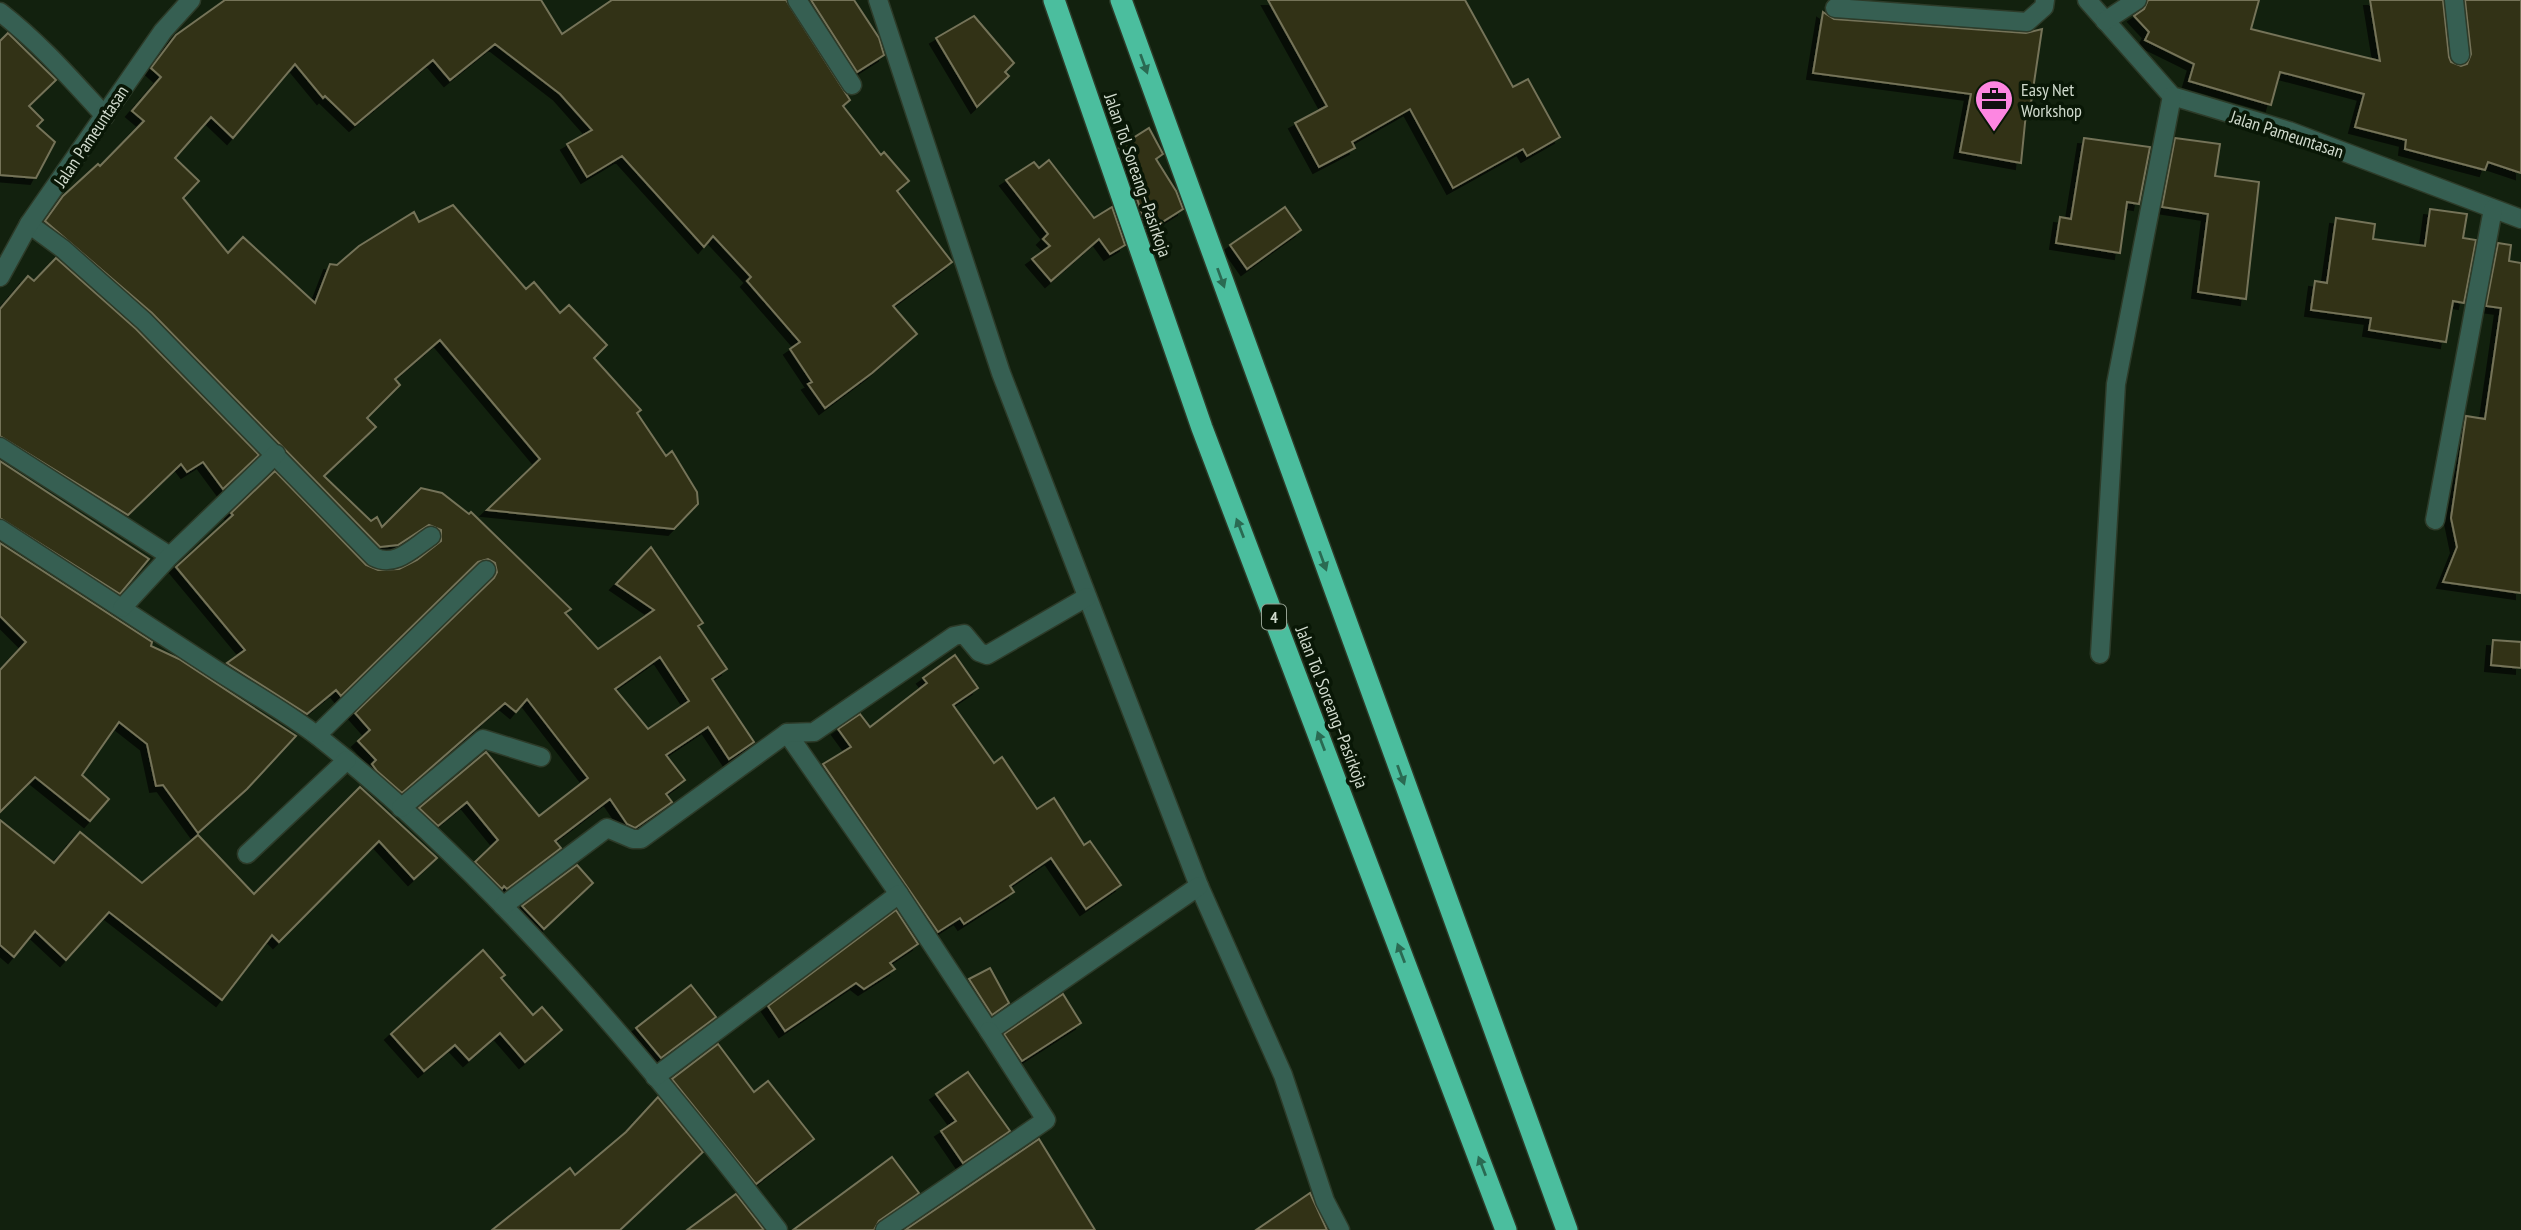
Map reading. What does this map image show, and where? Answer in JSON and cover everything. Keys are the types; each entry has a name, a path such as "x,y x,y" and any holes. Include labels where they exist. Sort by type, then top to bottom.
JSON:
{"highway":[{"name":"Jalan Tol Soreang–Pasirkoja","path":"1054,0 1202,428 1506,1230"},
{"path":"1121,0 1567,1230"}],"street":[{"name":"Jalan Pameuntasan","path":"0,277 5,253 29,224 163,31 191,0"},
{"path":"797,0 852,85"},
{"path":"878,0 1001,373 1199,886 1283,1074 1325,1201 1340,1230"},
{"path":"1835,8 2027,22 2044,7 2045,0"},
{"path":"2087,0 2172,96 2116,384 2100,654"},
{"path":"2105,21 2137,0"},
{"path":"2454,0 2460,55"},
{"path":"0,12 43,48 105,116"},
{"name":"Jalan Pameuntasan","path":"2172,96 2289,131 2430,182 2521,219"},
{"path":"2435,520 2493,209"},
{"path":"29,224 63,249 144,321 374,557 384,563 394,561 431,536"},
{"path":"0,447 170,556"},
{"path":"122,608 170,556 276,454"},
{"path":"0,529 317,735 401,808 503,906 693,1119 778,1230"},
{"path":"317,735 486,570"},
{"path":"503,906 607,828 633,839 641,839 787,733 814,732 954,636 964,634 979,652 987,655 1087,597"},
{"path":"787,733 899,894 1046,1120 885,1230"},
{"path":"401,808 483,739 541,757"},
{"path":"247,854 347,760"},
{"path":"989,1031 1199,886"},
{"path":"655,1077 899,894"}],"building":[{"path":"225,0 541,0 562,34 612,0 786,0 850,100 843,106 881,155 884,152 909,181 897,191 952,262 893,306 917,334 872,373 825,408 808,384 812,382 790,349 800,342 747,281 751,277 713,236 704,247 622,156 587,177 567,144 592,130 560,94 495,44 450,80 433,60 355,125 325,96 323,98 295,64 233,138 211,117 175,158 199,181 183,198 228,253 243,237 315,303 330,264 337,265 359,246 414,212 419,222 453,205 526,289 534,282 560,313 569,305 607,345 594,358 641,410 637,413 666,456 672,451 697,492 698,504 674,529 487,510 540,459 440,340 395,379 400,385 367,418 376,427 324,476 371,521 377,517 382,527 421,488 442,493 469,514 471,512 571,609 565,613 598,649 654,610 616,584 651,547 703,623 698,626 727,669 712,679 754,742 729,759 708,727 666,755 685,780 666,794 672,802 635,828 627,824 610,799 555,841 561,848 507,889 504,886 502,889 475,862 498,840 467,802 438,826 419,808 486,752 539,816 588,778 527,699 516,712 505,703 402,793 377,771 372,764 376,760 358,741 370,730 355,713 494,578 497,572 495,563 488,559 478,562 341,696 336,690 307,714 227,663 245,650 176,567 233,515 231,513 275,471 366,565 378,570 399,569 417,560 441,541 441,530 429,525 398,545 380,547 152,313 45,221 63,196 98,164 100,166 144,121 132,111 161,77 151,68 176,35","holes":["660,657 689,701 648,729 615,689"]},
{"path":"811,0 854,0 879,38 884,55 857,72"},
{"path":"1268,0 1465,0 1513,87 1528,79 1560,137 1527,156 1523,149 1453,188 1410,109 1352,142 1355,148 1319,167 1295,123 1327,106"},
{"path":"2148,0 2259,0 2251,29 2380,61 2370,0 2443,0 2449,57 2451,62 2461,66 2467,64 2471,54 2465,0 2521,0 2521,173 2488,162 2485,170 2405,149 2406,140 2355,127 2364,94 2280,72 2271,105 2189,81 2194,64 2145,40 2149,32 2134,16 2144,9"},
{"path":"1823,12 1834,19 2026,33 2042,29 2031,103 2027,103 2021,163 1960,152 1971,94 1813,73"},
{"path":"974,16 1014,63 1005,72 1009,76 977,107 936,38"},
{"path":"8,33 56,80 29,106 43,120 37,126 55,142 36,178 0,175 0,41"},
{"path":"1149,128 1163,154 1156,159 1176,191 1183,209 1148,231 1135,193 1138,190 1119,147"},
{"path":"2084,138 2150,147 2139,204 2127,202 2120,253 2056,243 2060,217 2071,219"},
{"path":"2175,138 2220,144 2215,176 2259,182 2246,299 2198,292 2208,214 2162,207"},
{"path":"1049,160 1094,218 1112,207 1125,245 1110,254 1099,239 1051,281 1032,259 1050,246 1043,239 1048,234 1006,180 1034,162 1039,168"},
{"path":"1285,207 1301,230 1247,269 1230,245"},
{"path":"2430,209 2467,214 2463,238 2476,240 2464,303 2453,301 2446,342 2369,330 2371,318 2311,310 2315,281 2327,283 2336,218 2375,224 2373,239 2425,246"},
{"path":"2498,243 2511,245 2509,261 2521,263 2521,593 2443,582 2457,547 2451,518 2466,416 2485,419 2501,308 2486,306"},
{"path":"56,258 136,329 259,455 223,489 203,462 187,472 181,464 128,515 0,436 0,309 28,276 34,281"},
{"path":"0,461 149,559 120,594 0,518"},
{"path":"0,543 152,642 151,646 179,659 296,736 247,789 198,833 163,785 156,786 147,744 119,722 82,775 109,799 90,821 35,777 0,812 0,670 26,642 0,616"},
{"path":"2493,640 2521,642 2521,668 2491,665"},
{"path":"955,655 978,688 953,705 994,763 1002,757 1037,809 1054,798 1084,845 1090,841 1121,885 1086,909 1051,858 1010,886 1014,892 964,924 960,918 938,932 823,764 851,747 838,729 860,714 870,727 927,683 923,678"},
{"path":"360,787 437,858 414,879 379,841 279,942 272,935 222,1000 109,912 66,960 35,931 14,957 0,945 0,820 54,863 80,832 142,883 198,835 254,894"},
{"path":"577,865 593,883 544,929 522,906"},
{"path":"896,910 918,944 890,963 895,969 864,989 856,983 785,1031 768,1006"},
{"path":"483,950 505,975 501,978 533,1015 542,1007 562,1030 525,1062 500,1033 469,1060 455,1045 424,1071 391,1034"},
{"path":"990,968 1009,1003 992,1015 969,979"},
{"path":"691,985 716,1017 661,1058 636,1028"},
{"path":"1063,994 1081,1023 1022,1061 1004,1034"},
{"path":"718,1044 754,1092 768,1081 814,1139 756,1184 672,1079"},
{"path":"968,1072 1010,1131 963,1163 941,1131 956,1121 936,1094"},
{"path":"658,1097 703,1152 620,1230 492,1230 570,1168 575,1175 626,1132"},
{"path":"1039,1139 1095,1230 905,1230"},
{"path":"892,1157 919,1193 879,1221 874,1230 793,1230"},
{"path":"1310,1193 1327,1230 1256,1230"},
{"path":"736,1194 764,1230 687,1230"}],"place":[{"name":"Easy Net Workshop","path":"1994,133"}]}
